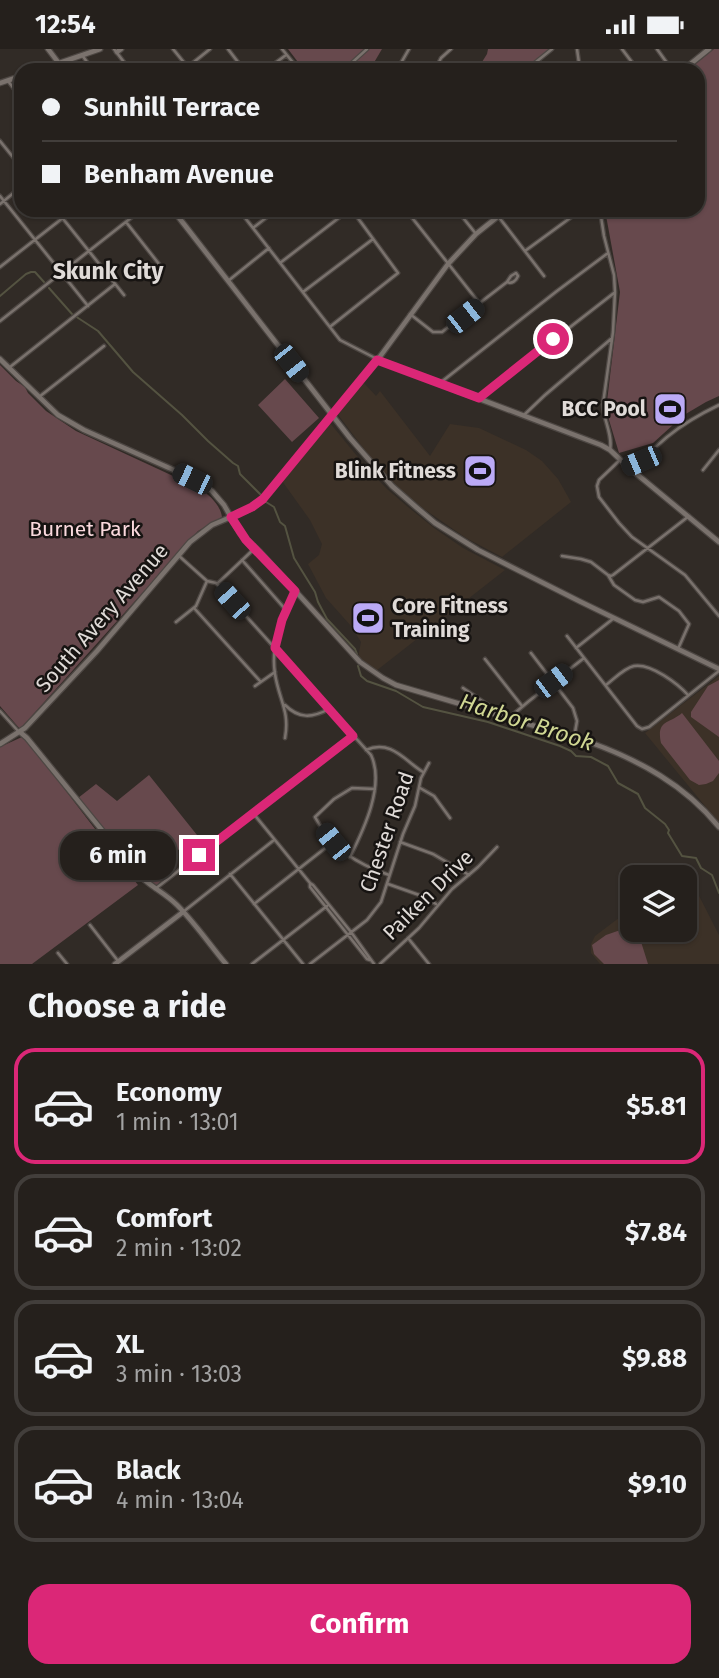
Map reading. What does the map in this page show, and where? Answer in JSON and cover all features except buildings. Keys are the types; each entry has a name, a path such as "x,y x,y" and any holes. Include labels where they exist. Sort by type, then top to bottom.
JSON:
{"street":[{"path":"48,49 59,63 100,49"},
{"path":"194,63 210,49"},
{"path":"228,49 239,63"},
{"path":"282,49 293,63"},
{"path":"352,63 368,49"},
{"path":"438,63 451,49"},
{"path":"535,63 552,49"},
{"path":"622,49 633,63"},
{"path":"692,63 709,49"},
{"path":"275,63 286,54"},
{"path":"82,55 88,63"},
{"path":"0,82 14,79"},
{"path":"8,81 14,89"},
{"path":"0,141 14,158"},
{"path":"0,204 14,193"},
{"path":"0,196 14,213"},
{"path":"17,217 88,306"},
{"path":"0,321 132,217"},
{"path":"178,217 371,464 435,523 478,550 719,670 649,727 642,729 567,636"},
{"path":"244,217 344,343 377,360 601,445 719,542"},
{"path":"253,228 267,217"},
{"path":"280,263 342,217"},
{"path":"330,327 399,272 357,217"},
{"path":"411,217 480,304"},
{"path":"463,217 476,234"},
{"name":"South Avery Avenue","path":"0,744 20,732 97,651 198,534 263,499 377,360 448,264 476,234 497,217"},
{"path":"499,217 544,276"},
{"path":"525,251 571,217"},
{"path":"601,217 615,292 603,411 611,440 610,450"},
{"path":"0,267 62,218 124,295"},
{"path":"126,222 159,264"},
{"path":"303,292 374,239"},
{"path":"228,281 269,249"},
{"path":"440,383 608,253"},
{"path":"410,314 431,331 440,333 507,282"},
{"path":"9,368 115,284"},
{"path":"479,398 615,292"},
{"path":"524,415 612,339"},
{"path":"39,397 104,346"},
{"path":"0,359 58,415 84,430 201,483 220,498 240,533 360,662 383,678 412,690 617,753 668,780 693,799 719,827"},
{"path":"627,466 644,458 688,422 719,405"},
{"path":"703,470 719,450"},
{"path":"620,460 599,480 598,495 628,533 685,575 719,616"},
{"path":"608,575 614,575 689,516"},
{"path":"217,584 255,548"},
{"path":"178,555 207,581 217,584 373,758 376,769 375,789 362,831 350,857"},
{"path":"562,556 588,561 635,600 659,597 684,617 688,624 678,649"},
{"path":"242,560 287,610"},
{"path":"176,622 194,608 207,581"},
{"path":"285,738 287,724 275,672 275,648 282,620 295,591"},
{"path":"194,608 260,681"},
{"path":"576,647 614,618"},
{"path":"531,653 573,708 576,715 573,738"},
{"path":"509,719 584,658"},
{"path":"485,659 522,706"},
{"path":"606,685 637,665 671,680 688,695"},
{"path":"255,686 275,672"},
{"path":"463,688 488,705 486,712"},
{"path":"284,705 303,716 313,716 329,709"},
{"path":"0,711 27,737 135,871 183,912 226,964"},
{"path":"155,889 353,736"},
{"path":"366,750 374,747 395,750 424,772"},
{"name":"Chester Road","path":"310,964 350,934 376,910 388,884 400,842 429,763"},
{"path":"375,789 356,787 316,814 315,819 333,842 350,857 367,867 390,875"},
{"path":"420,788 434,796 450,818"},
{"path":"253,813 367,959 374,964"},
{"path":"90,925 116,963 275,840"},
{"path":"254,904 333,842"},
{"path":"400,842 433,855 469,875"},
{"name":"Paiken Drive","path":"380,964 408,938 452,889 497,847"},
{"path":"230,874 303,964"},
{"path":"388,884 422,896 437,905"},
{"path":"252,964 327,905"},
{"path":"408,938 429,964"},
{"path":"58,953 66,964"}],"shaded area":[{"path":"363,382 376,396 380,391 430,456 450,424 479,428 526,450 542,461 558,479 571,502 502,557 466,538 398,487 373,461 339,416"},
{"path":"330,423 366,467 408,507 463,548 505,570 376,671 358,657 361,642 351,626 326,598 308,564 319,555 322,544 310,520 282,481"},
{"path":"719,676 719,823 645,733"},
{"path":"697,892 719,935 719,964 600,964 591,953 595,936 620,917 620,942 697,942"}],"green space":[{"path":"288,49 382,49 374,63 299,63"},
{"path":"488,49 550,49 532,63 481,63"},
{"path":"714,49 719,49 719,396 684,415 653,443 619,453 606,410 620,292 606,217 705,217 705,63 697,63"},
{"name":"Burnet Park","path":"0,365 25,387 46,411 76,431 199,488 216,504 222,517 198,531 20,729 0,706"},
{"path":"285,379 319,418 292,442 258,405"},
{"path":"719,680 719,737 691,717 691,712 708,686"},
{"path":"682,713 719,761 719,773 713,781 706,784 699,785 690,780 661,743 662,726"},
{"path":"22,737 138,885 32,964 0,964 0,747"},
{"path":"149,775 197,835 153,870 162,880 156,886 142,877 78,798 96,784 117,801"},
{"path":"620,930 620,942 641,942 648,964 604,964 594,954 592,945 606,935"}],"waterway":[{"name":"Harbor Brook","path":"0,296 31,272 35,272 44,282"},
{"name":"Harbor Brook","path":"49,288 72,314 98,331 133,372 238,466 240,474 261,495"},
{"name":"Harbor Brook","path":"266,502 274,507 280,522 285,526 294,558 315,592 327,619 357,654"},
{"name":"Harbor Brook","path":"358,666 361,676 367,681 396,691 423,707 488,722 560,746 576,756 591,757 608,766 618,783 638,794 645,808 665,824 682,856 696,858 701,868 712,875 719,893"}],"place":[{"name":"BCC Pool","path":"670,409"},
{"name":"Blink Fitness","path":"480,471"},
{"name":"Core Fitness Training","path":"368,618"}],"district":[{"name":"Skunk City","path":"108,271"}],"route":[{"path":"199,855 353,736 275,648 282,620 295,591 246,540 231,517 263,499 377,360 479,398 553,339"}]}
